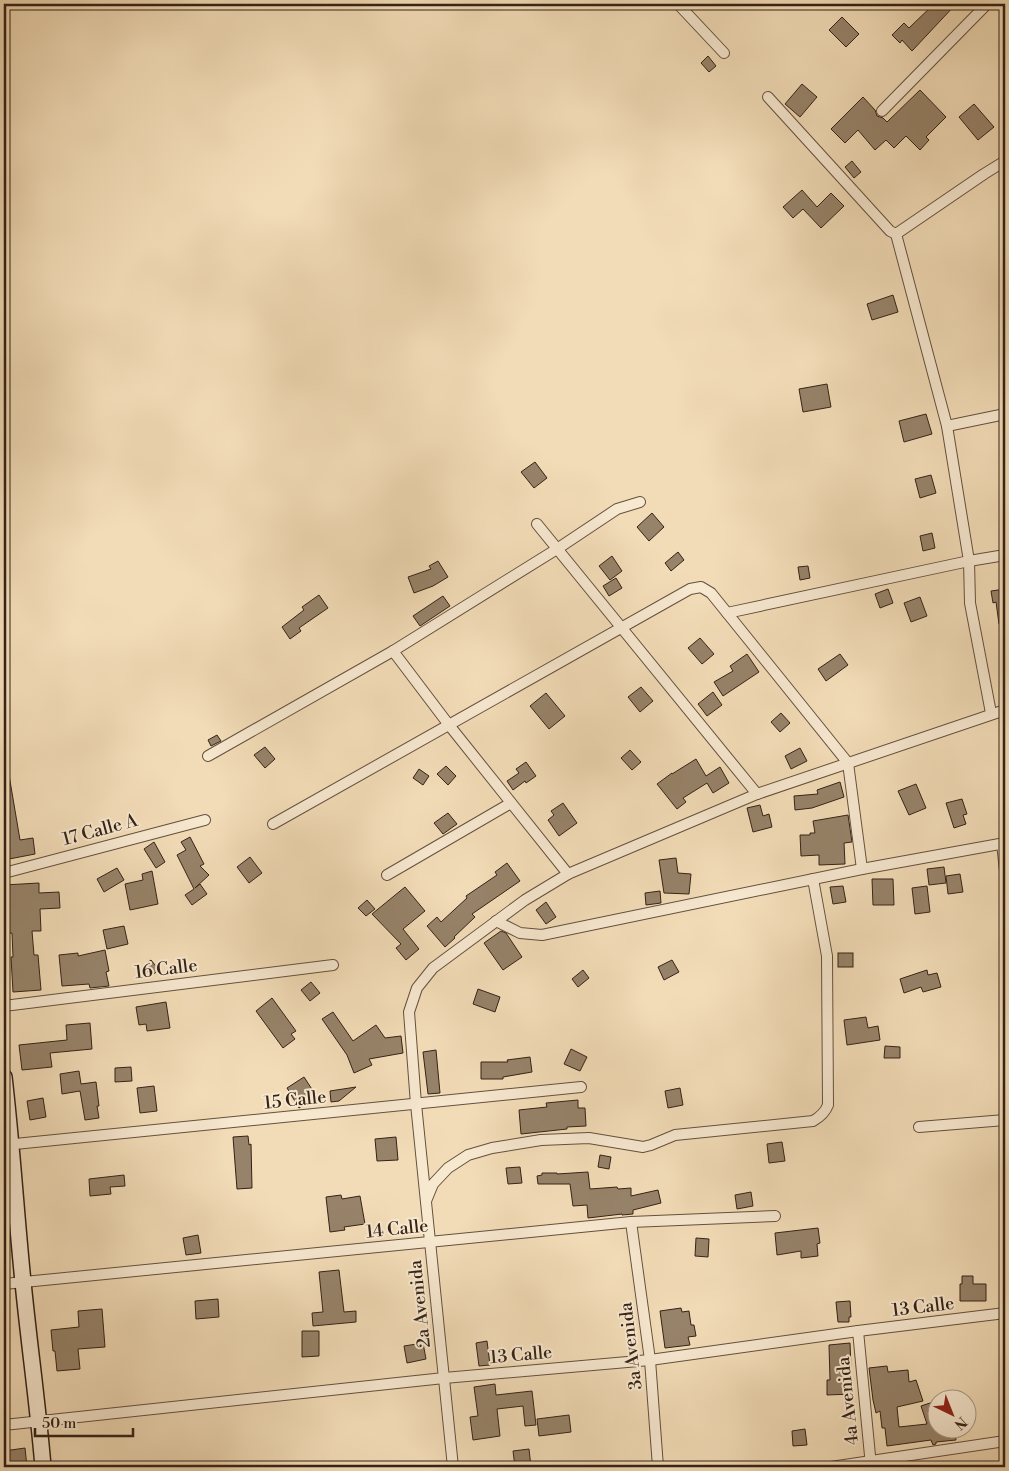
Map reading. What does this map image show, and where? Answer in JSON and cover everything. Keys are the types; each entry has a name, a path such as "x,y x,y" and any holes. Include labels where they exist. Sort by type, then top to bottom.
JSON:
{"main road":[{"path":"4,1077 8,1145 43,1467"}],"street":[{"path":"678,4 724,53"},
{"path":"882,111 986,4"},
{"path":"768,97 890,231 896,234 947,426 969,561 970,603 991,713"},
{"path":"896,234 1005,161"},
{"path":"947,426 1005,414"},
{"path":"208,756 394,650 557,549 617,509 640,502"},
{"path":"537,524 757,794"},
{"path":"727,613 1005,555"},
{"path":"273,824 690,589 701,587 711,593 848,763 862,869"},
{"path":"394,650 449,725 568,874"},
{"path":"1005,710 991,713 757,794 568,874 525,900 496,921 520,933 542,935 862,869 1003,843 1005,871"},
{"path":"387,875 511,803"},
{"name":"17 Calle A","path":"4,872 205,820"},
{"path":"425,1204 433,1184 448,1168 468,1155 492,1148 541,1140 589,1138 643,1147 675,1135 812,1120 820,1117 826,1111 828,1105 827,956 813,879"},
{"name":"2a Avenida","path":"453,1467 425,1204 409,1012 416,988 432,968 496,921"},
{"name":"16 Calle","path":"4,1006 333,965"},
{"name":"15 Calle","path":"8,1145 581,1087"},
{"path":"919,1127 1005,1120"},
{"name":"14 Calle","path":"23,1282 631,1222 775,1216"},
{"name":"3a Avenida","path":"631,1222 650,1360 658,1467"},
{"path":"4,1284 23,1282"},
{"name":"13 Calle","path":"39,1422 444,1378 650,1360 1005,1313"},
{"name":"4a Avenida","path":"858,1331 871,1464"},
{"path":"4,1425 39,1422"},
{"path":"832,1467 871,1464 1005,1441"}],"building":[{"path":"934,4 956,4 912,51 902,40 900,43 892,35 904,23 909,28"},
{"path":"842,17 859,34 846,47 829,30"},
{"path":"708,56 716,66 709,72 701,63"},
{"path":"802,84 817,97 800,117 785,104"},
{"path":"920,90 946,117 926,137 929,140 920,150 906,136 894,148 886,140 875,150 858,130 845,143 831,129 863,97 875,110 877,116 887,122"},
{"path":"974,104 994,127 978,140 959,117"},
{"path":"852,161 861,172 854,178 845,167"},
{"path":"802,190 817,207 831,193 844,206 821,228 803,209 793,218 783,207"},
{"path":"893,295 898,312 872,320 867,304"},
{"path":"827,384 831,407 803,412 799,389"},
{"path":"926,414 932,434 904,442 899,421"},
{"path":"535,462 547,478 534,488 521,472"},
{"path":"931,475 936,493 920,498 915,479"},
{"path":"652,513 664,527 649,541 637,527"},
{"path":"932,533 935,548 923,551 920,536"},
{"path":"678,552 684,560 671,571 665,563"},
{"path":"612,556 622,571 610,580 599,566"},
{"path":"438,561 448,577 433,586 414,593 408,577 431,569 429,566"},
{"path":"808,566 810,578 800,580 798,567"},
{"path":"616,578 622,588 609,596 603,586"},
{"path":"888,589 893,603 880,608 875,594"},
{"path":"1005,589 1005,624 999,624 996,602 993,603 991,591"},
{"path":"319,595 328,608 299,628 301,631 290,639 282,627 304,610 302,607"},
{"path":"443,596 450,606 420,626 413,616"},
{"path":"920,597 927,616 911,622 904,603"},
{"path":"700,638 714,654 702,664 688,648"},
{"path":"747,654 759,672 723,696 714,682 733,671 730,666"},
{"path":"840,654 848,665 826,681 818,669"},
{"path":"641,687 653,701 640,712 628,697"},
{"path":"713,692 722,705 707,716 698,704"},
{"path":"546,693 565,716 549,729 530,706"},
{"path":"781,713 790,723 780,732 771,722"},
{"path":"217,735 221,741 211,746 208,740"},
{"path":"265,747 275,759 265,768 254,755"},
{"path":"800,748 807,761 791,769 785,756"},
{"path":"630,750 641,762 632,770 621,758"},
{"path":"696,759 706,776 720,767 729,783 713,793 707,783 683,798 686,802 677,809 657,784"},
{"path":"526,762 536,776 513,790 507,781 519,773 516,769"},
{"path":"446,766 456,776 448,785 437,774"},
{"path":"419,769 429,776 423,785 413,778"},
{"path":"4,775 9,775 20,840 33,838 35,854 4,860"},
{"path":"840,782 844,797 812,808 795,810 794,796 818,794 817,790"},
{"path":"916,784 926,808 909,815 898,791"},
{"path":"962,799 967,814 963,815 966,824 954,828 946,803"},
{"path":"563,803 577,823 559,836 548,820 554,815 551,811"},
{"path":"760,805 763,816 769,814 772,827 753,832 747,808"},
{"path":"448,813 457,824 443,834 434,823"},
{"path":"848,815 852,842 844,843 845,864 819,865 819,855 801,856 800,835 815,833 813,821"},
{"path":"190,837 204,864 200,866 209,875 195,888 200,884 207,894 192,905 185,895 194,889 177,855 186,850 181,842"},
{"path":"154,842 165,862 156,868 144,849"},
{"path":"250,857 262,873 249,883 237,867"},
{"path":"676,858 678,873 691,874 689,894 664,893 659,860"},
{"path":"507,863 520,881 472,914 475,917 445,947 427,926 437,917 441,922 467,898 466,896 497,875 495,872"},
{"path":"944,867 946,883 929,885 927,869"},
{"path":"117,868 124,880 104,892 97,879"},
{"path":"152,871 158,904 130,910 125,884 143,880 142,874"},
{"path":"960,874 963,892 948,894 946,876"},
{"path":"872,879 893,879 894,905 873,905"},
{"path":"39,883 39,893 59,892 60,908 40,909 41,931 32,931 34,955 38,955 41,990 13,992 12,933 4,933 4,885"},
{"path":"843,886 846,902 833,904 830,887"},
{"path":"927,886 930,912 915,914 912,888"},
{"path":"405,887 425,911 403,929 419,949 406,960 396,948 401,944 372,914"},
{"path":"660,891 661,903 646,905 645,893"},
{"path":"367,900 375,909 366,916 358,908"},
{"path":"546,902 556,917 546,924 536,910"},
{"path":"124,926 128,944 107,949 103,930"},
{"path":"501,931 506,933 522,957 503,970 484,943"},
{"path":"105,950 109,971 106,972 109,986 90,988 89,984 62,986 59,955 78,953 78,956"},
{"path":"838,953 853,953 853,967 838,967"},
{"path":"151,960 159,970 151,976 143,966"},
{"path":"672,960 679,972 664,980 658,967"},
{"path":"583,970 589,978 578,987 572,979"},
{"path":"927,970 928,975 937,973 941,987 923,992 921,987 904,993 900,979"},
{"path":"311,982 320,993 310,1001 301,990"},
{"path":"478,989 500,997 495,1012 473,1004"},
{"path":"272,998 296,1031 291,1034 295,1039 283,1048 256,1011"},
{"path":"166,1002 170,1028 147,1031 146,1024 139,1025 136,1007"},
{"path":"333,1012 353,1041 376,1025 385,1038 401,1036 403,1053 369,1059 372,1065 354,1073 347,1055 322,1019"},
{"path":"866,1017 868,1028 878,1026 880,1040 847,1045 844,1020"},
{"path":"90,1023 92,1049 50,1053 52,1067 22,1070 19,1045 67,1040 66,1025"},
{"path":"885,1046 900,1047 900,1058 884,1058"},
{"path":"571,1049 587,1057 580,1071 564,1064"},
{"path":"436,1050 440,1093 428,1094 423,1052"},
{"path":"530,1057 532,1072 503,1077 503,1079 481,1079 481,1062 508,1062 507,1060"},
{"path":"131,1067 132,1081 115,1082 115,1068"},
{"path":"79,1071 81,1084 96,1082 99,1118 85,1120 80,1091 62,1094 60,1074"},
{"path":"304,1077 317,1097 299,1108 287,1088"},
{"path":"154,1086 157,1111 140,1113 137,1088"},
{"path":"356,1087 339,1101 331,1102 330,1091"},
{"path":"680,1088 683,1105 668,1108 665,1091"},
{"path":"43,1098 46,1117 30,1120 27,1101"},
{"path":"578,1100 578,1108 585,1108 586,1126 521,1134 519,1110 547,1107 546,1103"},
{"path":"248,1136 249,1145 251,1144 252,1188 237,1189 233,1137"},
{"path":"396,1137 398,1160 377,1161 375,1139"},
{"path":"782,1142 785,1161 769,1163 767,1144"},
{"path":"600,1155 611,1157 609,1169 598,1167"},
{"path":"520,1167 522,1183 508,1184 506,1168"},
{"path":"588,1172 590,1189 631,1188 631,1196 658,1190 661,1203 633,1210 633,1214 588,1218 587,1205 573,1206 570,1184 538,1184 537,1176 542,1175 542,1173"},
{"path":"124,1175 125,1186 110,1187 111,1194 90,1196 89,1179"},
{"path":"751,1192 753,1206 737,1209 735,1195"},
{"path":"341,1195 342,1199 360,1196 365,1224 344,1227 345,1230 330,1232 326,1197"},
{"path":"818,1228 820,1243 817,1244 818,1256 801,1258 801,1251 777,1255 775,1233"},
{"path":"198,1235 201,1253 186,1255 183,1238"},
{"path":"696,1238 709,1239 708,1257 695,1256"},
{"path":"339,1270 344,1312 356,1311 356,1322 313,1326 312,1313 323,1312 319,1272"},
{"path":"962,1276 973,1276 973,1284 986,1284 986,1301 960,1301"},
{"path":"218,1299 219,1317 196,1319 195,1301"},
{"path":"850,1301 851,1317 849,1317 849,1322 838,1322 836,1302"},
{"path":"681,1308 682,1312 689,1311 691,1325 694,1325 696,1336 688,1337 690,1345 665,1348 660,1311"},
{"path":"102,1309 105,1347 78,1349 80,1369 57,1371 51,1330 79,1327 78,1311"},
{"path":"302,1331 319,1331 319,1356 302,1357"},
{"path":"487,1341 490,1365 479,1366 476,1343"},
{"path":"423,1343 426,1359 407,1363 404,1346"},
{"path":"850,1343 852,1394 827,1395 827,1380 830,1380 829,1345"},
{"path":"887,1366 888,1372 908,1370 909,1382 916,1380 923,1401 897,1407 899,1427 926,1424 926,1438 956,1438 956,1440 936,1442 933,1445 931,1440 887,1446 885,1428 882,1428 880,1411 876,1413 873,1400 869,1368"},
{"path":"495,1384 496,1395 532,1391 536,1425 525,1426 523,1406 497,1409 500,1436 473,1440 470,1417 478,1416 474,1387"},
{"path":"926,1404 926,1421 921,1406"},
{"path":"569,1415 571,1432 539,1436 537,1419"},
{"path":"805,1429 807,1445 793,1446 792,1431"},
{"path":"25,1448 27,1467 4,1467 4,1451"},
{"path":"529,1449 531,1467 515,1467 513,1451"}]}
